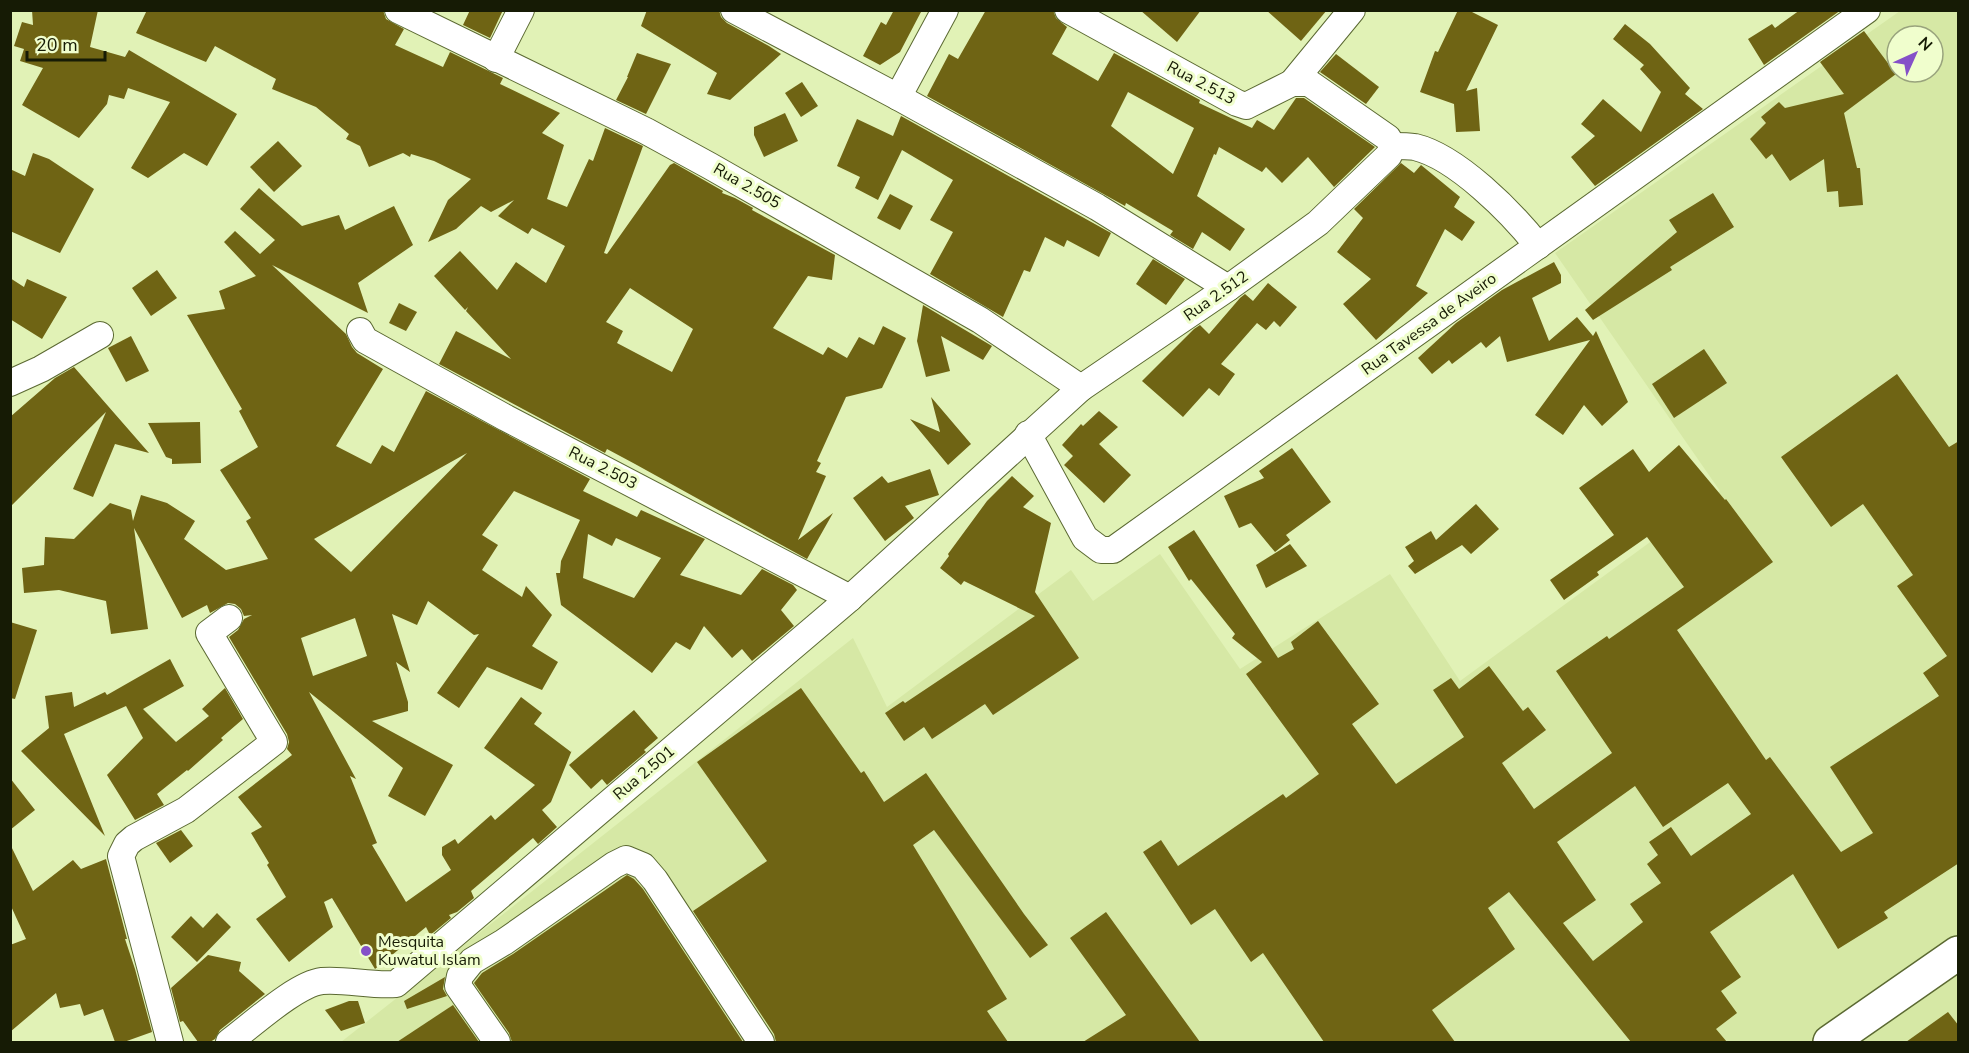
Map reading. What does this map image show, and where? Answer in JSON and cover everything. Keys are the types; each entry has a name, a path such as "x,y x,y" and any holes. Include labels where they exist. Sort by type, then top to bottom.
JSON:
{"main road":[{"path":"1830,1042 1959,953"}],"street":[{"name":"Rua 2.505","path":"398,10 646,131 710,166 980,320 1081,388"},
{"path":"496,59 521,10"},
{"path":"734,10 1097,207 1228,288"},
{"path":"898,98 945,10"},
{"name":"Rua 2.513","path":"1068,10 1246,106 1292,82"},
{"path":"1292,82 1353,10"},
{"name":"Rua Tavessa de Aveiro","path":"1028,434 1085,538 1101,550 1113,550 1867,10"},
{"path":"1292,82 1309,83 1388,138 1392,146 1415,147 1440,157 1483,188 1521,224 1538,246"},
{"name":"Rua 2.512","path":"1028,434 1081,388 1228,288 1318,223 1389,155 1392,146"},
{"name":"Rua 2.503","path":"360,332 365,339 506,418 850,598"},
{"path":"10,383 41,369 100,335"},
{"name":"Rua 2.501","path":"229,1042 301,987 325,981 380,986 396,984 850,598 1028,434"},
{"path":"170,1042 121,856 127,844 134,838 186,810 274,742 209,633 229,618"},
{"path":"497,1042 458,986 460,976 472,961 504,942 614,865 626,860 643,866 655,880 761,1042"}],"shaded area":[{"path":"1900,11 1958,11 1958,1042 341,1042 853,638 887,707 1071,570 1093,601 1160,554 1240,669 1390,574 1460,681 1720,491 1555,253"}],"building":[{"path":"32,10 98,10 90,47 125,57 129,50 237,114 207,166 184,153 148,178 131,168 170,102 128,88 124,99 109,95 107,104 79,138 22,105 43,68 20,61 24,49 14,46 22,22 33,25"},
{"path":"147,10 383,10 386,19 404,29 395,45 443,67 450,52 503,78 500,84 560,113 542,133 564,145 547,199 567,207 589,159 593,161 605,128 643,146 604,253 607,254 670,165 674,163 723,191 722,193 735,198 753,208 752,210 835,255 832,280 808,276 773,328 823,355 828,347 847,358 859,337 874,345 883,326 906,338 882,388 846,397 817,461 821,463 816,472 826,476 798,540 833,513 807,559 607,449 605,453 439,364 456,331 511,359 466,311 468,307 465,310 434,276 460,251 497,290 516,262 546,283 565,246 532,228 528,234 498,216 514,200 491,212 481,206 456,229 428,242 448,200 471,179 434,161 411,154 410,157 403,153 369,167 360,146 346,139 349,134 316,107 272,89 276,79 215,46 206,62 136,33","holes":["630,288 693,329 672,372 617,343 623,331 606,322"]},
{"path":"470,10 503,10 490,38 463,25"},
{"path":"647,10 719,10 721,17 727,23 781,54 730,100 707,94 717,73 641,26"},
{"path":"894,10 922,10 900,52 880,65 863,56 881,22 886,25"},
{"path":"986,10 1053,10 1056,18 1067,27 1052,54 1098,81 1114,53 1200,100 1199,103 1252,128 1257,120 1274,130 1296,98 1304,98 1375,147 1334,187 1308,157 1282,183 1266,167 1262,172 1219,147 1197,196 1245,229 1230,251 1202,232 1193,249 1170,235 1173,231 1126,203 1125,206 927,96 949,54 958,59","holes":["1128,92 1194,128 1173,174 1111,126"]},
{"path":"1140,10 1201,10 1177,42"},
{"path":"1266,10 1327,10 1301,41"},
{"path":"1458,10 1468,10 1498,25 1466,91 1477,88 1480,131 1456,132 1454,104 1420,92 1435,51 1438,52"},
{"path":"1800,10 1841,10 1764,65 1748,39 1772,24 1775,28"},
{"path":"1625,24 1650,44 1690,88 1685,94 1703,109 1595,186 1571,157 1595,136 1581,124 1603,99 1641,132 1661,92 1640,69 1644,65 1613,39"},
{"path":"1864,31 1885,59 1885,82 1844,113 1857,168 1860,168 1863,205 1839,207 1838,191 1827,192 1824,159 1790,181 1772,154 1766,159 1750,139 1766,123 1761,117 1779,102 1785,108 1844,94 1820,62"},
{"path":"637,53 671,64 646,114 616,100"},
{"path":"1336,54 1379,87 1366,104 1320,72"},
{"path":"802,82 818,106 801,117 785,93"},
{"path":"785,113 798,141 764,157 754,135 754,127"},
{"path":"901,116 1111,233 1099,257 1067,240 1064,247 1045,237 1030,272 1024,270 1003,317 930,274 953,232 930,220 953,180 902,150 878,200 855,188 860,177 837,166 857,119 893,136"},
{"path":"278,141 302,166 274,192 250,167"},
{"path":"33,153 49,159 94,189 60,253 10,231 10,169 25,176"},
{"path":"1401,163 1414,173 1421,165 1460,197 1454,207 1475,222 1462,241 1445,229 1416,286 1428,293 1376,340 1343,304 1371,279 1337,252 1363,218 1354,209"},
{"path":"259,188 302,226 339,215 345,230 394,206 413,245 358,283 368,313 272,265 346,334 357,353 383,369 336,446 371,464 382,445 394,452 426,391 590,479 583,491 637,517 641,510 705,539 680,575 741,595 762,569 793,585 797,590 781,610 794,626 752,661 742,649 732,658 704,626 690,650 676,642 652,673 561,605 556,573 560,573 561,561 580,520 514,491 482,535 498,545 482,570 522,597 526,586 552,615 532,646 558,662 542,690 487,667 459,708 437,693 479,634 474,635 428,601 417,625 392,614 410,672 396,662 408,702 408,711 372,721 453,765 425,816 388,796 403,768 309,692 356,779 350,776 377,843 372,845 406,902 451,870 442,855 442,847 455,839 458,844 491,815 495,820 535,785 484,748 521,697 542,713 534,724 571,752 572,750 551,802 542,810 557,827 538,844 533,838 471,891 474,898 457,912 449,915 451,918 434,932 430,935 426,927 375,969 332,898 324,902 333,927 289,962 256,919 286,897 251,833 262,827 238,797 292,755 287,749 289,742 287,734 229,637 238,630 244,619 252,615 244,616 235,604 228,603 210,613 207,605 182,618 134,528 148,629 111,634 106,601 59,590 24,593 22,568 44,565 45,537 74,539 110,503 131,510 133,521 141,495 167,503 195,521 184,539 226,570 268,559 246,521 251,518 220,470 258,447 239,411 242,409 187,315 225,309 219,291 256,276 224,242 235,231 260,254 275,240 240,209","holes":["467,453 351,572 314,539","588,534 612,546 616,538 661,558 634,598 583,578","355,618 367,656 313,676 301,638"]},
{"path":"1713,193 1734,227 1670,267 1672,270 1593,320 1585,310 1677,232 1669,220"},
{"path":"890,194 913,206 900,230 877,218"},
{"path":"1153,259 1185,279 1166,305 1136,284"},
{"path":"1554,262 1561,275 1561,283 1532,298 1549,341 1577,317 1593,336 1596,331 1628,402 1602,426 1584,405 1563,435 1535,415 1590,340 1507,362 1500,336 1486,348 1481,342 1452,364 1449,360 1432,374 1418,358 1456,323 1502,290"},
{"path":"157,270 177,298 151,316 132,288"},
{"path":"10,278 24,287 27,279 67,297 42,339 10,319"},
{"path":"1268,283 1297,307 1280,327 1274,321 1266,330 1257,323 1221,364 1235,374 1219,396 1209,388 1183,417 1142,381 1194,329 1200,325 1209,334 1240,298 1245,294 1253,301"},
{"path":"399,303 417,312 406,331 389,323"},
{"path":"923,305 992,346 983,360 941,336 950,371 926,377 917,341"},
{"path":"131,336 149,371 126,382 108,348"},
{"path":"1704,349 1727,383 1674,418 1652,384"},
{"path":"74,367 149,453 115,444 93,497 73,489 106,412 10,507 10,417 55,378"},
{"path":"1897,374 1949,447 1959,441 1959,863 1884,912 1888,918 1838,949 1793,874 1710,932 1741,977 1721,991 1737,1013 1716,1029 1727,1042 1631,1042 1509,892 1488,908 1515,949 1432,1010 1455,1042 1324,1042 1263,953 1251,962 1215,909 1191,925 1143,852 1161,840 1178,866 1283,794 1286,798 1319,774 1246,674 1262,662 1232,638 1235,634 1191,579 1189,581 1168,547 1194,530 1278,658 1294,649 1291,642 1318,621 1379,704 1352,724 1396,784 1464,737 1433,690 1451,678 1459,689 1489,666 1523,711 1528,707 1546,730 1502,763 1534,809 1612,753 1556,671 1607,636 1609,639 1684,587 1647,537 1597,572 1599,575 1564,600 1550,580 1614,535 1579,488 1633,449 1649,472 1679,445 1726,499 1773,562 1677,630 1766,760 1770,757 1841,852 1873,833 1830,767 1939,696 1923,673 1947,656 1897,586 1913,575 1863,504 1831,527 1781,457","holes":["1728,783 1751,814 1691,856 1671,827 1649,842 1658,855 1647,864 1661,883 1630,904 1643,922 1593,961 1563,923 1596,900 1557,842 1635,786 1663,827"]},
{"path":"931,397 971,444 948,465 910,419 940,432"},
{"path":"1099,411 1118,427 1099,444 1131,475 1104,503 1064,465 1073,456 1062,445 1081,424 1083,426"},
{"path":"200,422 201,463 172,464 172,459 166,457 148,423"},
{"path":"1292,448 1331,502 1286,535 1290,540 1275,552 1251,523 1239,528 1224,496 1264,478 1259,471"},
{"path":"930,469 939,495 905,506 914,518 885,541 853,498 882,476 888,483"},
{"path":"1012,476 1034,496 1023,507 1051,523 1035,592 1079,658 993,715 985,704 932,739 924,727 904,741 885,713 903,701 905,703 1035,616 964,581 961,585 940,568 987,501"},
{"path":"1476,504 1499,529 1471,554 1462,545 1415,574 1408,566 1414,561 1405,547 1431,531 1436,540"},
{"path":"1290,544 1307,566 1266,588 1256,565"},
{"path":"10,622 37,630 15,699 10,698"},
{"path":"170,659 184,686 143,709 176,742 209,716 202,709 225,688 243,719 188,771 157,794 164,805 135,820 107,775 143,738 126,706 64,734 105,836 21,751 49,728 45,696 72,692 74,707 105,692 107,695"},
{"path":"801,688 861,773 864,771 884,802 926,773 1048,945 1030,958 934,830 913,845 1007,999 987,1011 1008,1042 776,1042 774,1034 693,911 767,861 697,762"},
{"path":"634,710 658,738 644,750 646,752 607,785 602,779 591,789 569,765"},
{"path":"10,778 35,810 10,830"},
{"path":"181,830 193,846 170,863 156,843"},
{"path":"10,844 33,891 73,860 81,869 106,859 127,939 125,939 152,1032 124,1042 115,1042 103,1009 84,1016 80,1004 60,1008 56,993 10,1032 10,945 26,939 10,904"},
{"path":"627,875 643,889 743,1042 512,1042 509,1033 474,983 482,973"},
{"path":"1106,912 1200,1042 1083,1042 1126,1015 1070,938"},
{"path":"217,913 231,927 197,962 171,937 191,916 203,928"},
{"path":"208,955 241,962 239,971 265,994 220,1030 215,1039 210,1042 198,1042 183,1021 180,1022 171,988"},
{"path":"445,977 443,989 447,996 407,1009 404,1001"},
{"path":"349,1001 358,1001 365,1023 341,1031 325,1010"},
{"path":"453,1005 479,1042 397,1042"},
{"path":"1948,1012 1959,1026 1959,1042 1906,1042"}],"place":[{"name":"Mesquita Kuwatul Islam","path":"366,951"}]}
